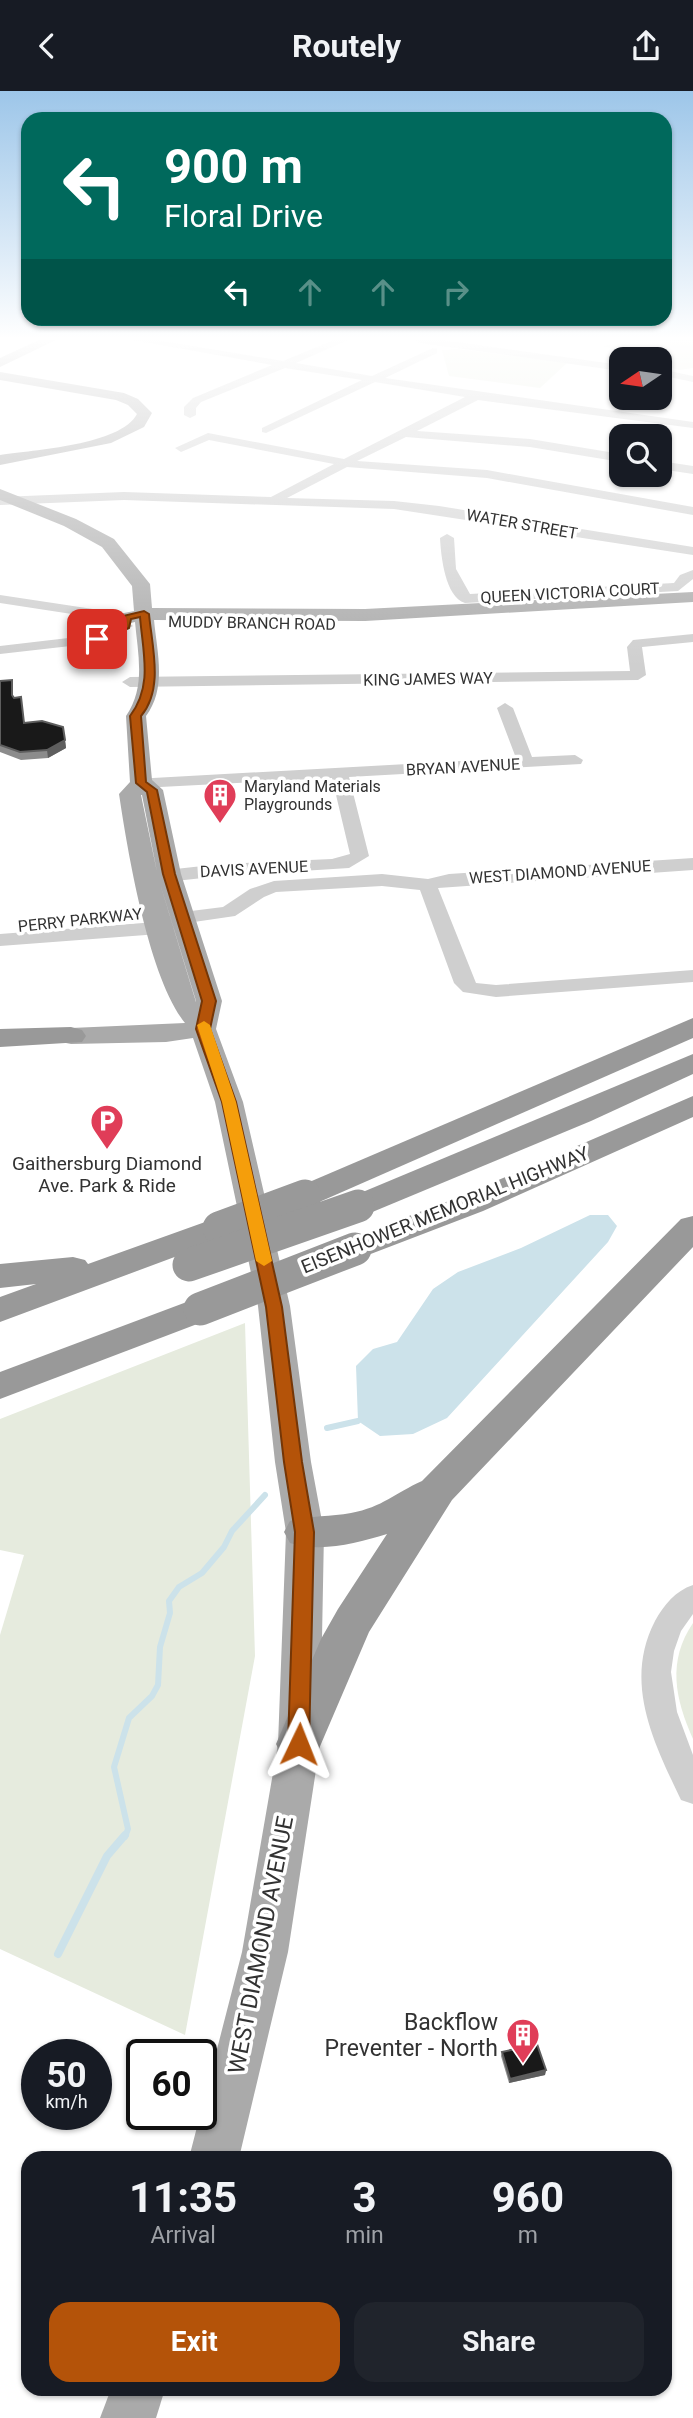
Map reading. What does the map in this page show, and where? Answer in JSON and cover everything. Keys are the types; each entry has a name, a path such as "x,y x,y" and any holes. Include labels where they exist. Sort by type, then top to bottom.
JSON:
{"highway":[{"path":"0,1333 305,1196 693,1027"},
{"path":"519,1103 693,1034"},
{"path":"0,1038 71,1035"},
{"path":"0,1276 91,1265 202,1243 358,1206 568,1119 693,1063"},
{"name":"EISENHOWER MEMORIAL HIGHWAY","path":"0,1386 471,1204 693,1105"},
{"path":"299,1744 337,1652 353,1621 439,1489 693,1227"},
{"path":"0,1310 202,1243"},
{"path":"305,1532 350,1529 399,1515 439,1489"}],"main road":[{"path":"0,460 60,449"},
{"name":"WEST DIAMOND AVENUE","path":"5,498 106,541 125,559 131,577 124,585 132,624 131,656 145,704 135,716 141,783 152,790 158,876 157,920 183,1004 203,1029 229,1102 274,1307 293,1462 305,1532 299,1744 265,1952 216,2151"},
{"name":"MUDDY BRANCH ROAD","path":"132,624 365,615 693,597"},
{"name":"MUDDY BRANCH ROAD","path":"132,624 436,624 693,609"},
{"path":"147,644 166,629 205,622"},
{"name":"WEST DIAMOND AVENUE","path":"132,624 147,644 140,682"},
{"name":"WEST DIAMOND AVENUE","path":"158,876 183,918 209,1001 203,1029"},
{"path":"71,1035 166,1034 203,1029"},
{"path":"128,2418 136,2396"}],"street":[{"path":"273,449 347,463 487,474 693,511"},
{"path":"273,499 375,449"},
{"path":"564,449 609,456"},
{"path":"672,467 693,470"},
{"name":"WATER STREET","path":"5,498 124,496 273,499 421,507 693,551"},
{"name":"QUEEN VICTORIA COURT","path":"447,538 449,569 465,600 678,587 685,578 693,574"},
{"path":"0,599 132,624"},
{"path":"0,650 97,639 132,624"},
{"name":"KING JAMES WAY","path":"140,682 638,675 634,647 638,643 693,639"},
{"path":"505,709 526,763"},
{"name":"BRYAN AVENUE","path":"141,783 575,760"},
{"name":"DAVIS AVENUE","path":"158,876 349,863 360,856 340,774"},
{"name":"WEST DIAMOND AVENUE","path":"183,918 228,912 262,891 281,886 390,880 428,885 449,880 693,864"},
{"path":"428,885 464,983 470,988 496,991 693,976"},
{"name":"PERRY PARKWAY","path":"0,928 183,918"},
{"name":"PERRY PARKWAY","path":"0,940 157,920"},
{"path":"693,1597 671,1620 659,1646 654,1684 663,1720 693,1790"}],"shaded area":[{"path":"245,1323 255,1656 185,2035 0,1949 0,1635 24,1555 0,1550 0,1419"},
{"path":"693,1623 693,1739 682,1709 676,1680 680,1652"}],"water":[{"path":"590,1215 608,1215 617,1226 608,1242 447,1418 413,1434 380,1436 358,1421 356,1366 373,1349 397,1342 433,1289 458,1272 521,1248"}],"building":[{"path":"12,680 12,695 14,698 21,697 24,723 42,721 63,727 65,740 47,750 20,752 0,745 0,681"},
{"name":"Backflow Preventer - North","path":"537,2044 546,2070 510,2079 502,2052"}],"waterway":[{"path":"327,1428 358,1421"},
{"path":"125,1837 128,1829 114,1767 129,1718 152,1696 158,1685 160,1647 170,1613 169,1601 179,1587 202,1573 224,1547 232,1531 265,1495"},
{"path":"58,1954 107,1856 125,1835"}],"slow traffic":[{"path":"204,1025 203,1029 229,1102 264,1261"}],"place":[{"name":"Maryland Materials Playgrounds","path":"220,825"},
{"name":"Gaithersburg Diamond Ave. Park & Ride","path":"107,1151"},
{"name":"Backflow Preventer - North","path":"523,2065"}],"route":[{"path":"97,639 109,636 126,626 126,618 144,614 150,682 145,704 135,716 141,783 152,790 169,874 209,1001 203,1029 229,1102 274,1307 293,1462 305,1532 299,1744"}]}
